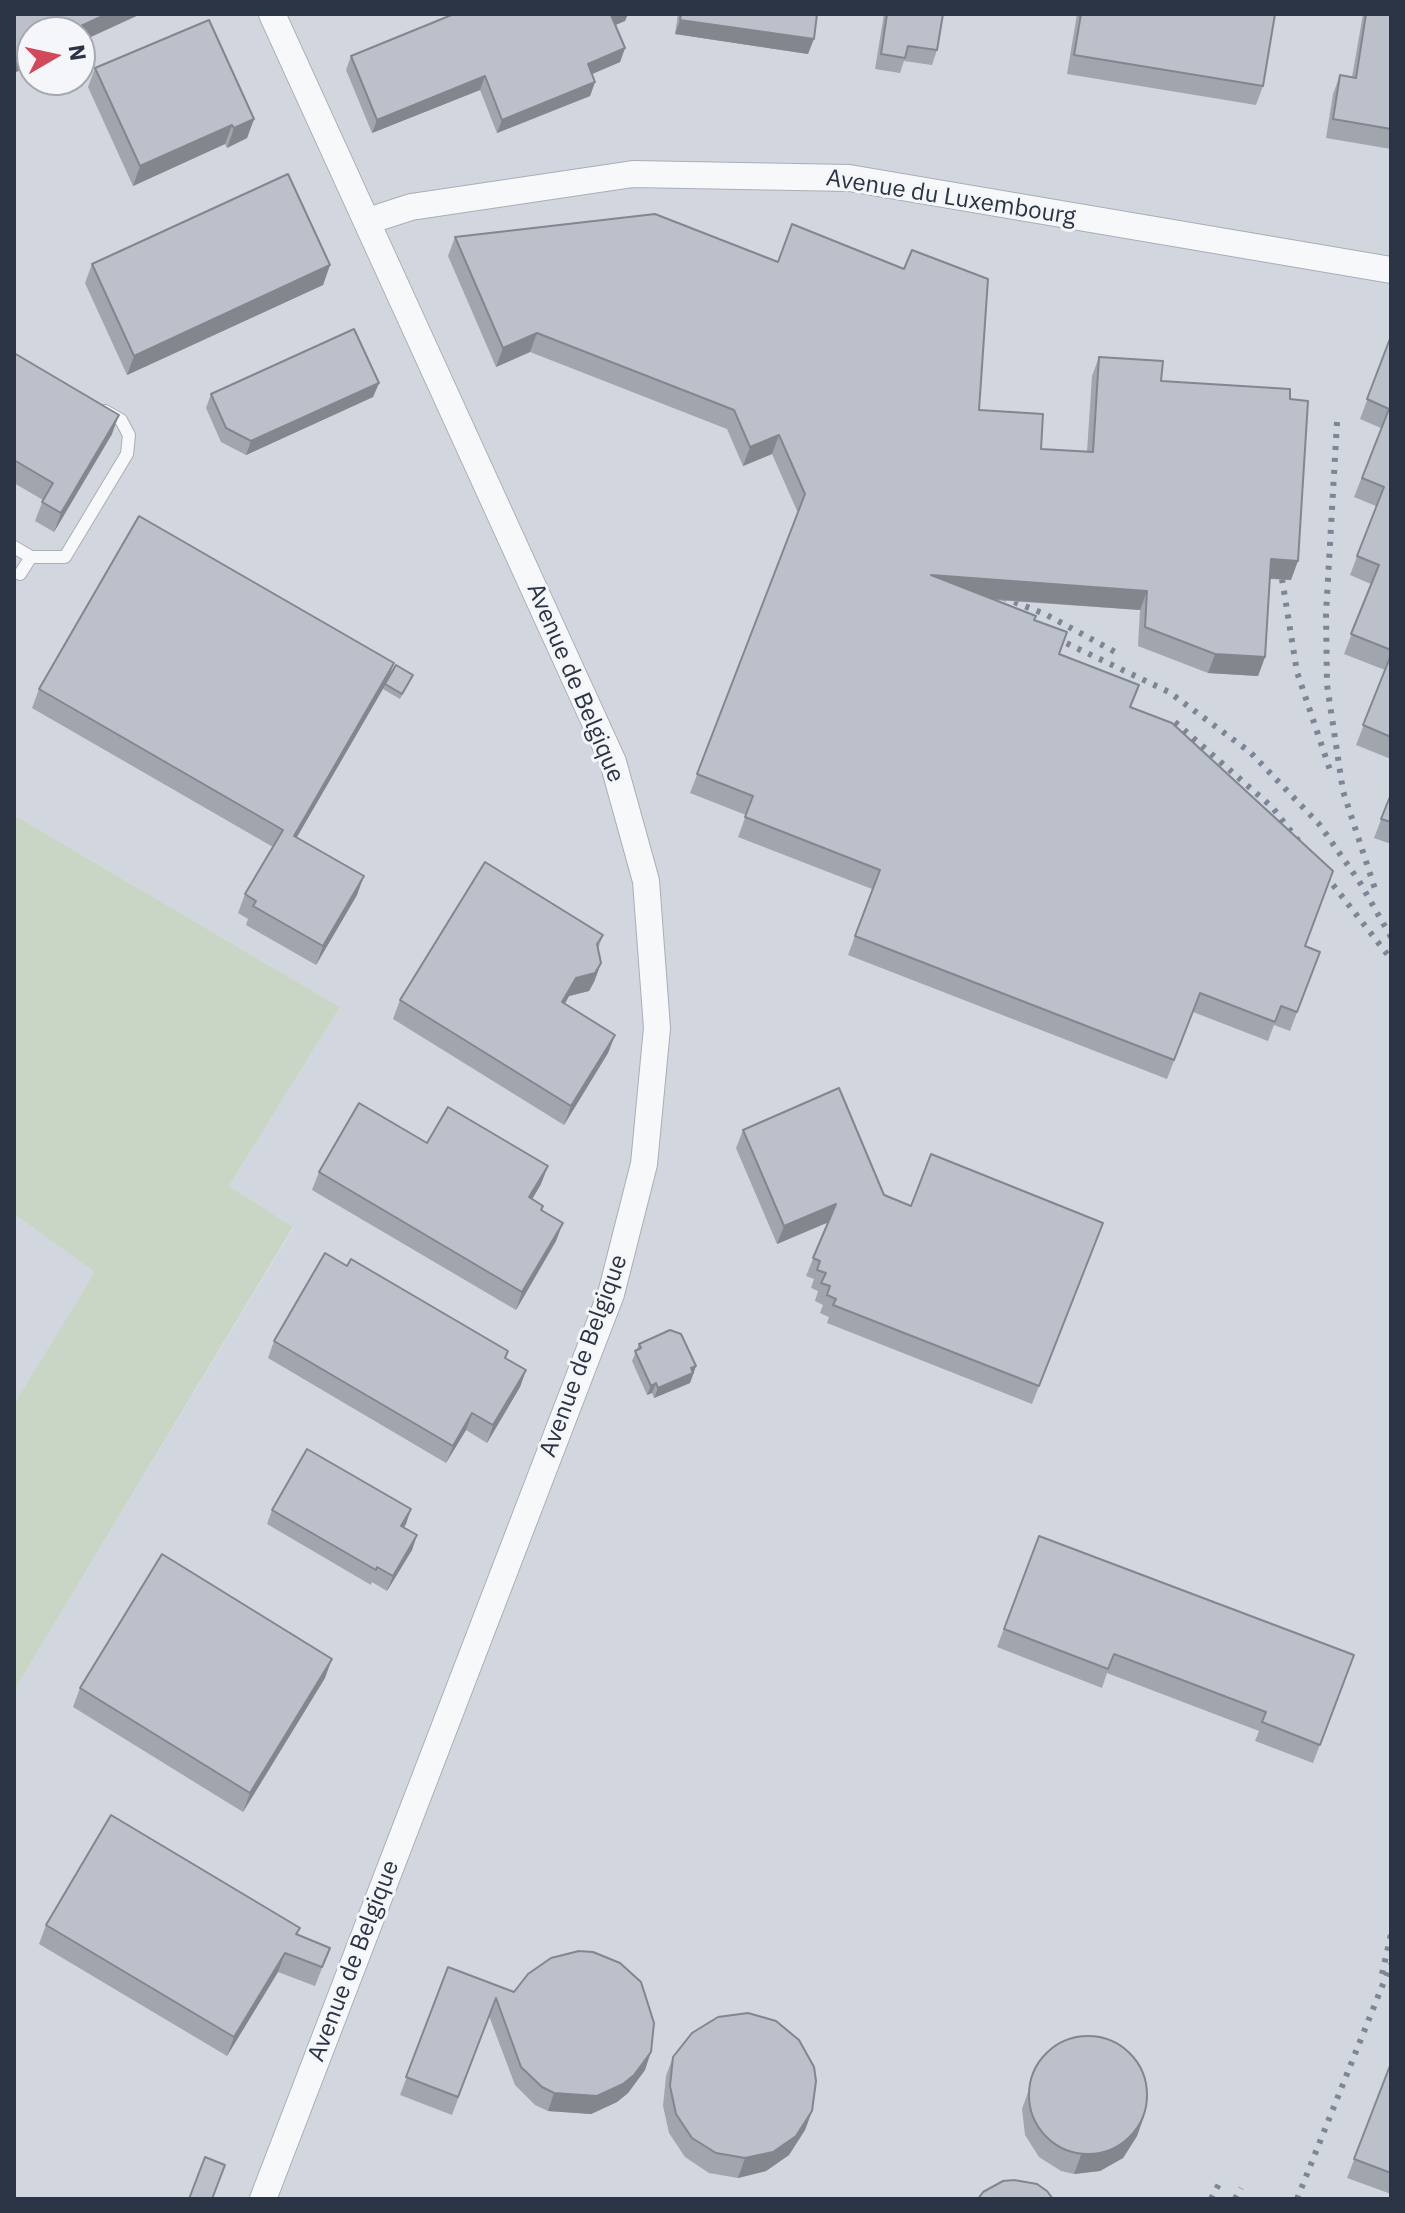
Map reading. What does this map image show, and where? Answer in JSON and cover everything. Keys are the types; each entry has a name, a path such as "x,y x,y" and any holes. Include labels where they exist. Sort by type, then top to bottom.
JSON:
{"street":[{"name":"Avenue de Belgique","path":"263,2199 611,1294 644,1164 657,1028 646,881 613,762 272,14"},
{"name":"Avenue du Luxembourg","path":"368,221 411,207 633,174 849,178 1391,270"}],"lane":[{"path":"14,547 31,557 65,557 127,454 129,435 121,420 95,405"},
{"path":"16,577 31,557"}],"shaded area":[{"path":"14,14 1391,14 1391,2199 14,2199 14,1691 293,1228 229,1186 340,1007 14,815"},
{"path":"14,1214 96,1272 14,1404"}],"green space":[{"path":"14,815 340,1007 229,1186 293,1227 14,1691 14,1404 95,1272 14,1214"}],"building":[{"path":"14,14 107,14 96,19 96,16 16,16 14,57"},
{"path":"454,14 614,14 611,15 625,48 588,64 595,82 502,120 485,76 377,120 351,56"},
{"path":"681,14 817,14 814,39 680,20"},
{"path":"887,14 943,14 937,50 908,46 905,58 881,54"},
{"path":"1081,14 1275,14 1263,86 1074,55"},
{"path":"1366,14 1391,14 1391,129 1333,119 1340,75 1356,78"},
{"path":"209,20 254,119 234,128 232,125 140,166 96,68"},
{"path":"288,174 330,265 134,356 92,264"},
{"path":"655,214 778,262 792,224 904,269 912,250 988,279 979,410 1043,414 1041,449 1093,452 1099,357 1163,361 1161,381 1290,389 1290,399 1308,401 1298,561 1271,559 1265,657 1215,654 1145,627 1147,591 931,575 1036,616 1034,620 1067,632 1059,654 1139,685 1130,707 1172,723 1333,871 1305,946 1320,952 1297,1012 1281,1006 1275,1022 1200,993 1174,1060 855,936 880,870 745,817 753,796 697,774 805,494 779,435 750,447 734,410 537,333 503,348 455,237"},
{"path":"354,329 379,383 251,441 226,428 211,394"},
{"path":"1391,336 1391,650 1351,634 1379,565 1357,556 1384,487 1362,478 1389,409 1367,399"},
{"path":"14,353 119,415 61,513 42,502 53,483 14,460"},
{"path":"139,516 394,663 294,836 364,876 323,946 253,906 256,901 245,894 283,830 39,689"},
{"path":"1391,655 1391,737 1363,725"},
{"path":"396,665 413,675 402,694 385,684"},
{"path":"1391,794 1391,822 1381,819"},
{"path":"485,862 603,935 597,944 601,963 595,973 576,978 562,1002 615,1035 571,1106 400,1000"},
{"path":"839,1088 884,1195 911,1206 931,1154 1103,1223 1039,1386 833,1305 836,1299 827,1295 830,1286 821,1283 826,1273 817,1270 820,1261 813,1258 836,1204 784,1226 743,1130"},
{"path":"359,1103 427,1143 448,1107 548,1166 529,1197 543,1206 541,1210 563,1223 522,1292 319,1172"},
{"path":"325,1253 347,1266 351,1259 508,1351 505,1358 526,1370 493,1425 472,1413 453,1446 274,1341"},
{"path":"670,1330 681,1334 696,1366 691,1368 693,1373 658,1388 656,1383 651,1386 635,1351 641,1348 639,1344"},
{"path":"307,1449 411,1509 401,1526 417,1535 393,1576 377,1567 376,1570 272,1510"},
{"path":"1039,1536 1354,1655 1320,1745 1262,1722 1266,1712 1114,1654 1108,1669 1004,1629"},
{"path":"162,1554 332,1659 250,1793 80,1688"},
{"path":"111,1815 300,1928 296,1934 330,1948 322,1967 285,1953 234,2037 46,1925"},
{"path":"579,1951 593,1952 620,1963 641,1982 654,2023 651,2052 623,2084 597,2096 554,2093 542,2087 521,2067 496,1998 458,2097 406,2077 448,1967 514,1992 528,1974 551,1958"},
{"path":"748,2013 776,2021 799,2040 814,2067 816,2081 812,2111 796,2136 773,2152 745,2158 716,2153 692,2138 676,2114 670,2086 673,2057 692,2033 718,2017"},
{"path":"1088,2036 1121,2046 1137,2062 1147,2095 1137,2128 1121,2144 1088,2154 1055,2144 1039,2128 1029,2095 1039,2062 1055,2046"},
{"path":"1391,2063 1391,2173 1354,2159"},
{"path":"205,2157 225,2165 212,2199 189,2199"},
{"path":"1003,2181 1037,2184 1053,2199 978,2199 983,2192"}],"railway":[{"path":"1337,422 1326,614 1327,685 1343,791 1377,895"},
{"path":"1282,579 1297,672 1331,773"},
{"path":"992,593 1047,615 1117,653"},
{"path":"1045,633 1169,692 1250,752 1319,824 1359,881 1391,937"},
{"path":"1175,722 1272,807 1391,959"},
{"path":"1382,1974 1391,1934"},
{"path":"1297,2199 1391,1964"},
{"path":"1211,2199 1222,2178"},
{"path":"1235,2199 1241,2188"}]}
